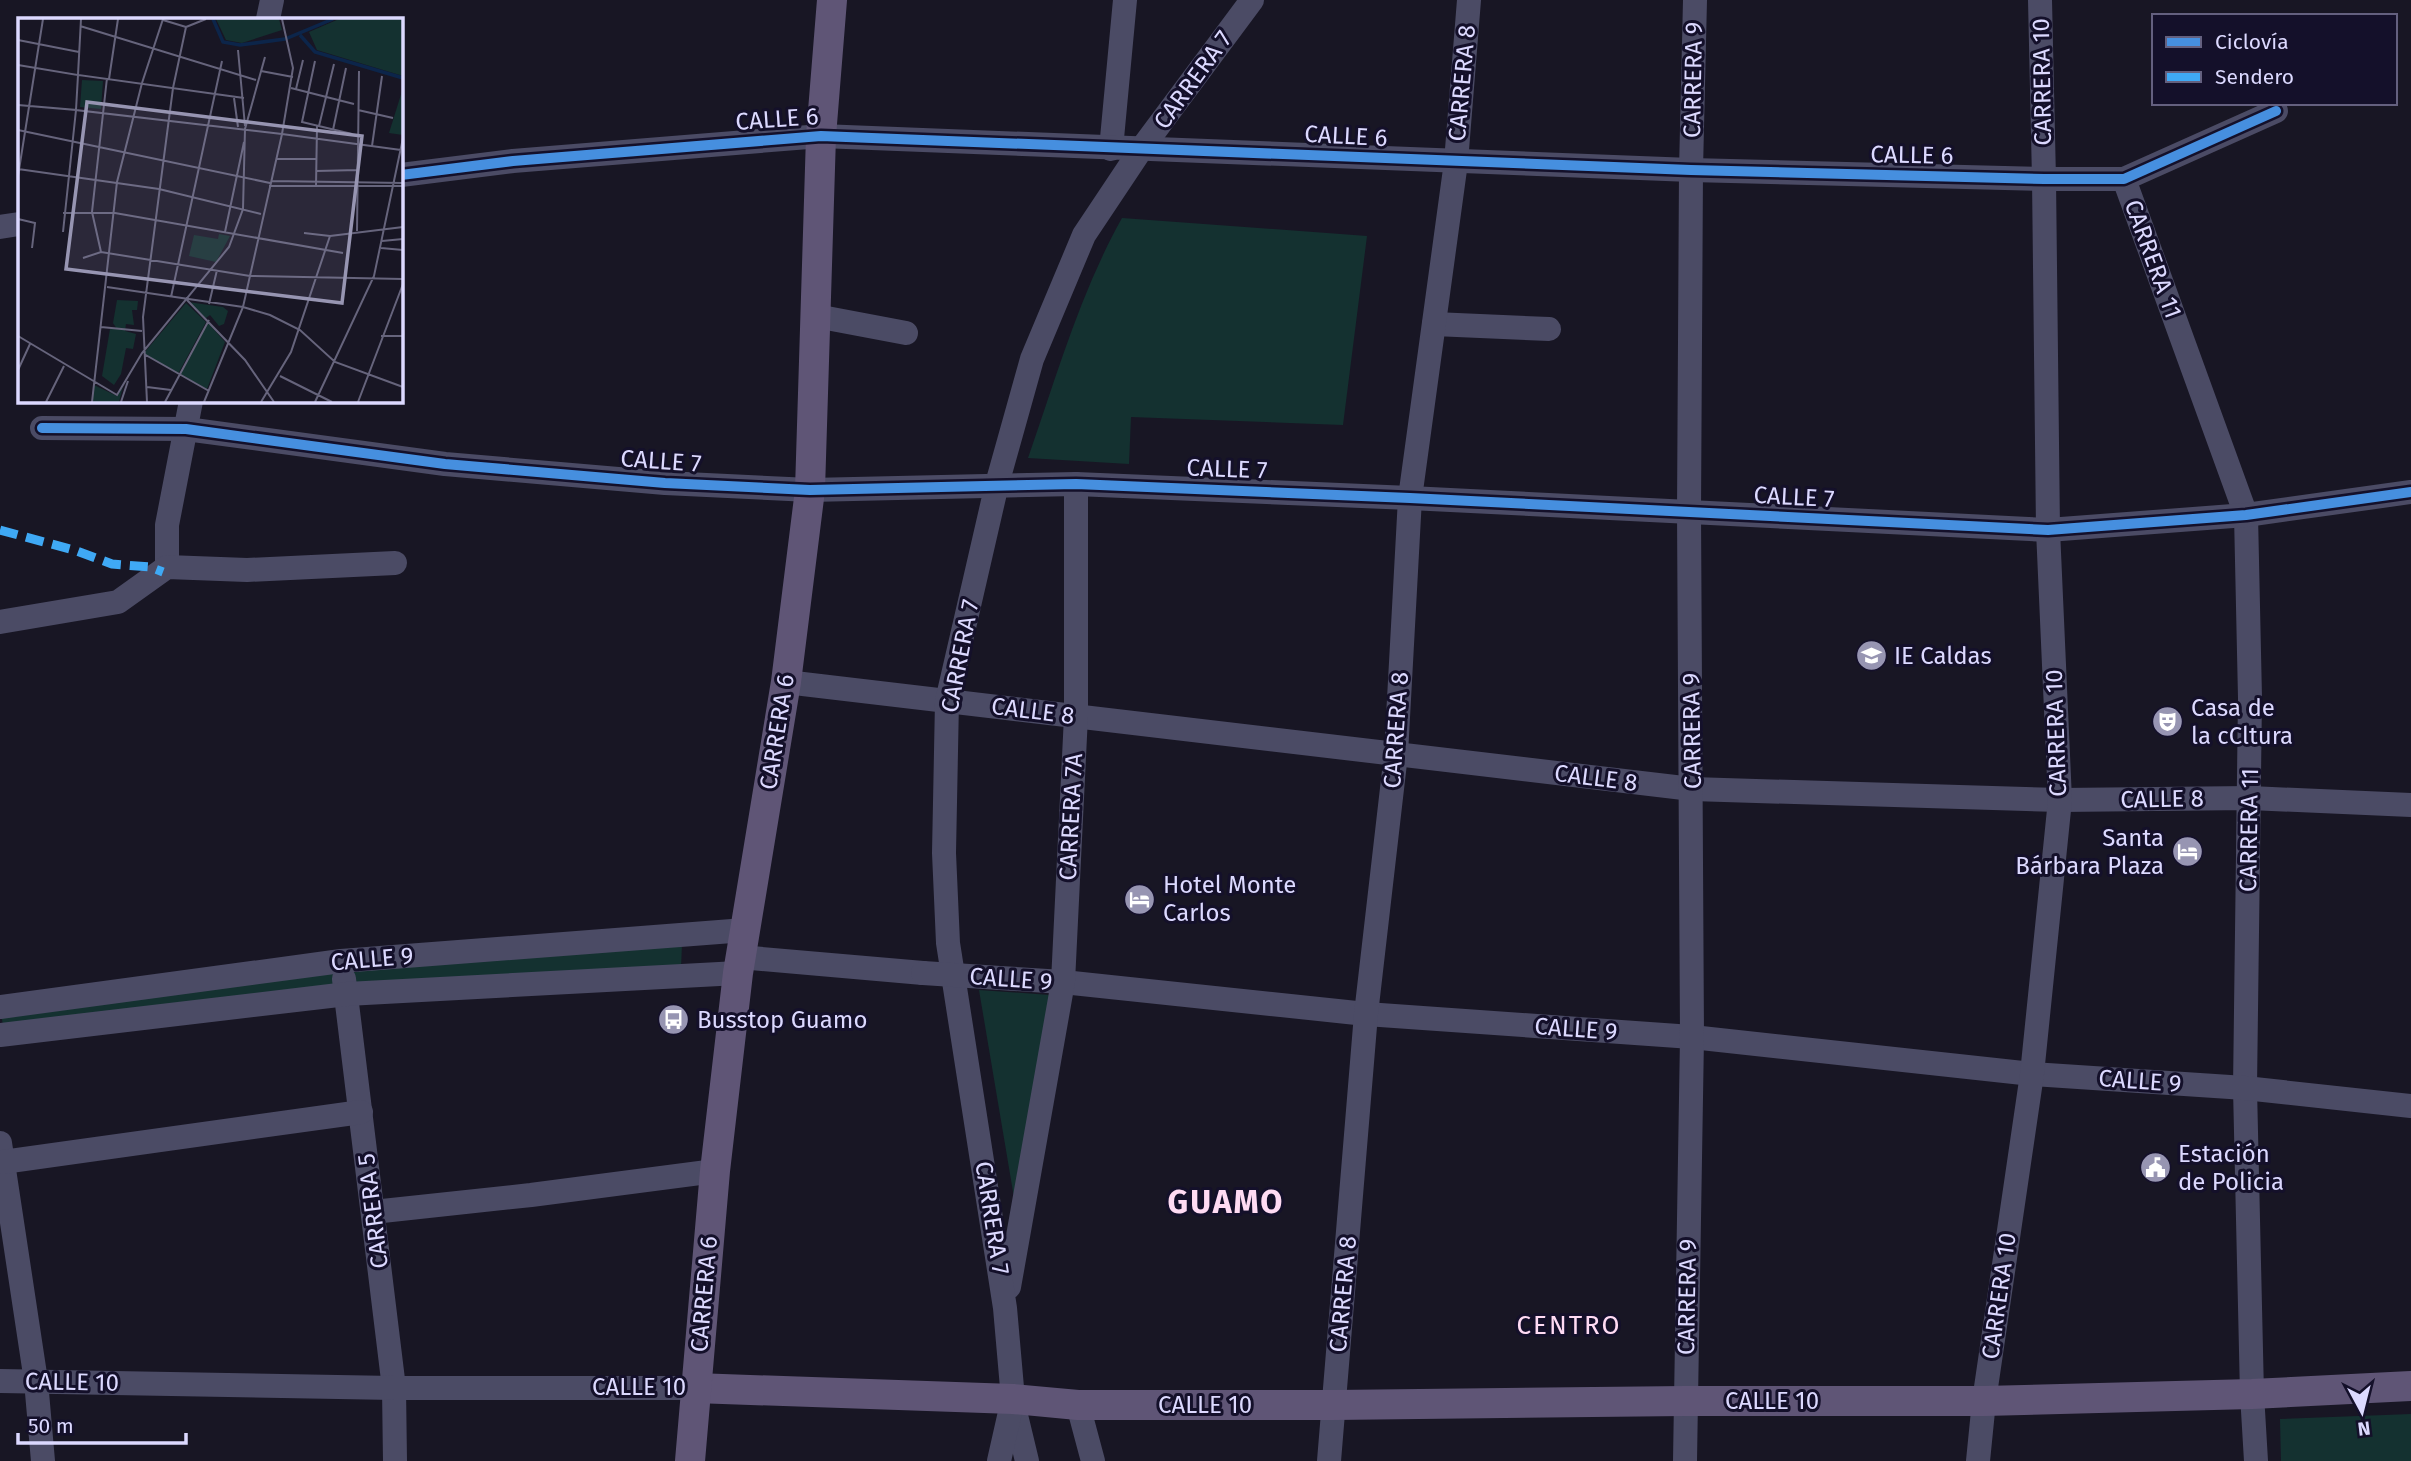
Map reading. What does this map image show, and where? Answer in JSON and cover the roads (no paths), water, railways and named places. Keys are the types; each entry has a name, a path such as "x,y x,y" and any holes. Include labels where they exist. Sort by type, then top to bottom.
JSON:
{"main road":[{"name":"CARRERA 6","path":"690,1461 715,1171 741,953 786,682 810,490 821,136 832,0"},
{"name":"CALLE 10","path":"695,1388 1013,1399 1078,1405 1334,1405 1984,1401 2252,1394 2411,1386"}],"street":[{"path":"268,18 272,0"},
{"path":"1111,149 1125,0"},
{"name":"CARRERA 7","path":"999,1461 1013,1399 1005,1308 948,943 944,853 947,701 997,484 1032,359 1084,235 1143,148 1252,0"},
{"name":"CARRERA 8","path":"1329,1461 1366,1014 1396,754 1410,498 1455,162 1469,0"},
{"name":"CARRERA 9","path":"1685,1461 1692,1037 1689,512 1695,0"},
{"name":"CARRERA 10","path":"1978,1461 1984,1401 2032,1074 2060,800 2048,530 2040,0"},
{"name":"CALLE 6","path":"402,175 513,161 821,136 1691,170 2124,179 2276,111"},
{"name":"CARRERA 11","path":"2124,179 2246,515 2250,798 2245,1088 2256,1461"},
{"path":"0,227 18,224"},
{"path":"816,316 905,333"},
{"path":"1434,324 1549,328"},
{"path":"167,567 167,525 191,402"},
{"name":"CALLE 7","path":"42,428 186,429 445,464 665,483 810,490 1076,484 2048,530 2246,515 2411,492"},
{"name":"CARRERA 7A","path":"1005,1308 1063,982 1076,716 1076,484"},
{"path":"0,622 118,602 167,567 247,570 395,563"},
{"name":"CALLE 8","path":"786,682 1692,789 2060,800 2250,798 2411,805"},
{"name":"CALLE 9","path":"0,1035 346,994 741,953"},
{"name":"CALLE 9","path":"0,1007 341,961 741,953 923,973 1063,982 1366,1014 1692,1037 2032,1074 2245,1088 2411,1106"},
{"name":"CARRERA 5","path":"341,961 394,1388 395,1461"},
{"path":"43,1461 36,1381 1,1152 361,1112"},
{"path":"373,1212 715,1171"},
{"name":"CALLE 10","path":"0,1381 394,1388 695,1388"},
{"path":"1013,1399 1027,1461"},
{"path":"1078,1405 1093,1461"}],"place":[{"name":"IE Caldas","path":"1871,656"},
{"name":"Casa de la cCltura","path":"2168,722"},
{"name":"Santa Bárbara Plaza","path":"2187,852"},
{"name":"Hotel Monte Carlos","path":"1140,899"},
{"name":"Busstop Guamo","path":"674,1020"},
{"name":"Estación de Policia","path":"2155,1168"}],"district":[{"name":"GUAMO","path":"1226,1202"},
{"name":"CENTRO","path":"1569,1325"}]}
